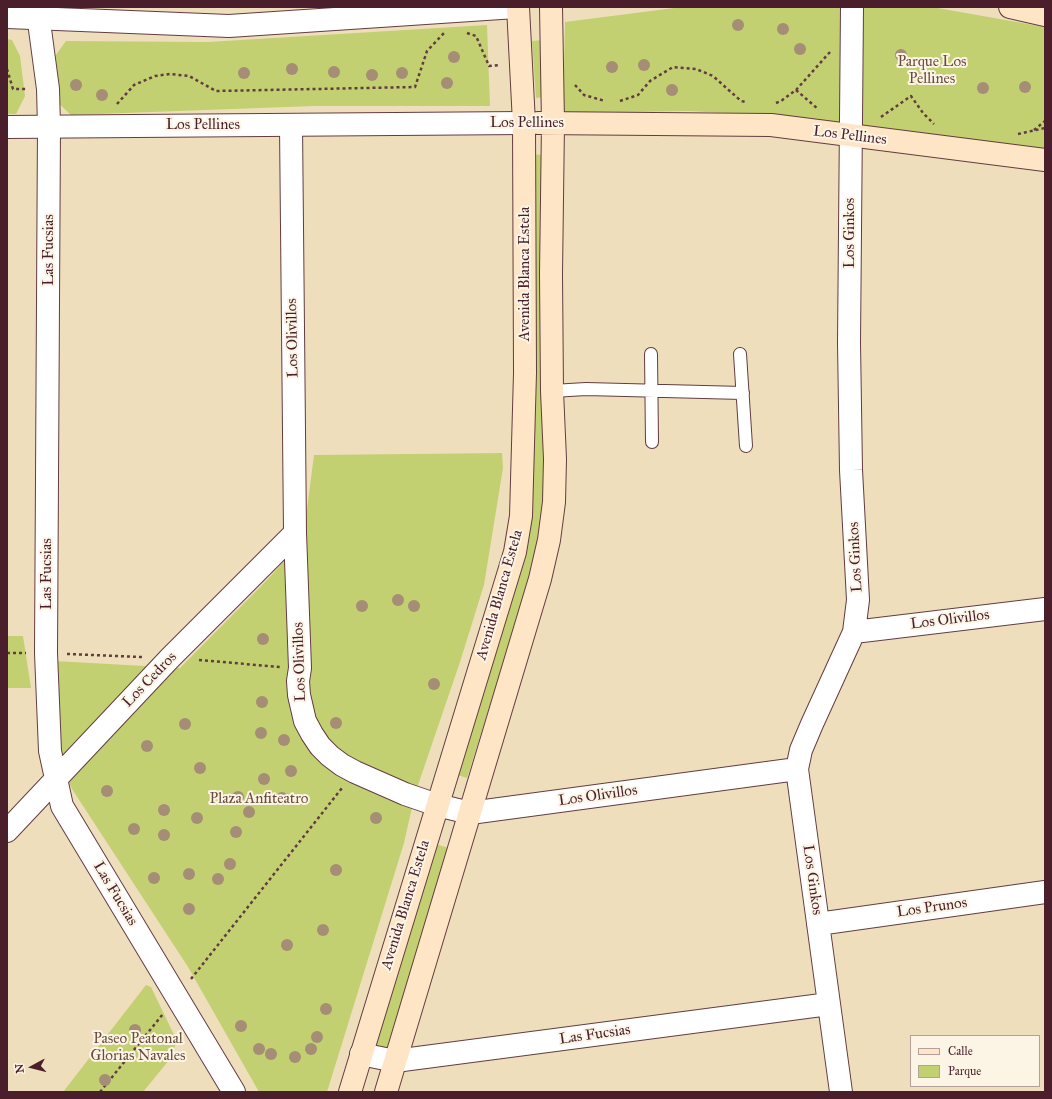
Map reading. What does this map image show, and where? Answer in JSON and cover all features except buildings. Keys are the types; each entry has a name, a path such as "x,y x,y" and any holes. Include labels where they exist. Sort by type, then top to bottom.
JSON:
{"main road":[{"name":"Avenida Blanca Estela","path":"350,1092 515,552 521,516 525,372 524,123 517,7"},
{"name":"Avenida Blanca Estela","path":"386,1092 460,841 470,813 540,579 549,540 554,502 555,474 552,391 551,274 553,123 551,7"},
{"path":"1010,7 1045,15"},
{"name":"Los Pellines","path":"524,123 771,126 1045,160"}],"street":[{"path":"7,17 38,13 229,26 517,7"},
{"name":"Los Ginkos","path":"841,1092 797,769 801,750 854,632 858,600 851,438 849,343 852,7"},
{"name":"Las Fucsias","path":"38,13 48,89 49,126 46,653 50,752 55,780 62,806 234,1092"},
{"name":"Los Pellines","path":"7,127 524,123"},
{"name":"Los Olivillos","path":"291,124 296,533 300,668 298,681 301,708 305,721 320,746 342,765 355,772 405,794 438,805 470,813 797,769"},
{"name":"Los Cedros","path":"7,831 170,658 296,533"},
{"name":"Los Olivillos","path":"854,632 1045,609"},
{"name":"Los Prunos","path":"818,924 1045,892"},
{"name":"Las Fucsias","path":"361,1054 395,1061 829,1004"}],"lane":[{"path":"651,354 652,442"},
{"path":"740,354 746,446"},
{"path":"552,391 586,389 652,389 743,392"}],"path":[{"path":"112,108 118,104 134,85 155,76 170,74 189,76 216,91 415,87 427,51 445,32"},
{"path":"463,32 476,36 489,66 521,64"},
{"path":"774,103 781,102 796,90 832,51"},
{"path":"552,61 584,95 605,101 612,101"},
{"path":"620,101 638,95 650,81 673,67 696,69 713,76 741,101 748,103"},
{"path":"7,69 13,89 48,89"},
{"path":"1034,131 1045,121"},
{"path":"100,1092 355,772"}],"green space":[{"name":"Parque Los Pellines","path":"682,7 932,7 1045,27 1045,149 871,126 745,114 688,111 563,113 565,22"},
{"path":"487,25 490,106 314,106 71,115 53,98 50,63 66,41 208,42"},
{"path":"7,39 12,40 20,56 25,96 16,114 7,114"},
{"path":"542,40 544,97 536,98 532,41"},
{"path":"529,154 543,155 543,509 534,566 467,778 454,774 524,552"},
{"name":"Plaza Anfiteatro","path":"502,453 503,468 484,585 460,662 415,794 404,843 327,1092 259,1092 188,967 72,789 51,742 55,661 180,668 267,580 303,540 314,455"},
{"path":"7,636 23,636 31,688 7,688"},
{"path":"432,843 452,849 390,1051 370,1045"},
{"name":"Paseo Peatonal Glorias Navales","path":"146,985 151,987 177,1041 170,1059 143,1092 63,1092"}]}
